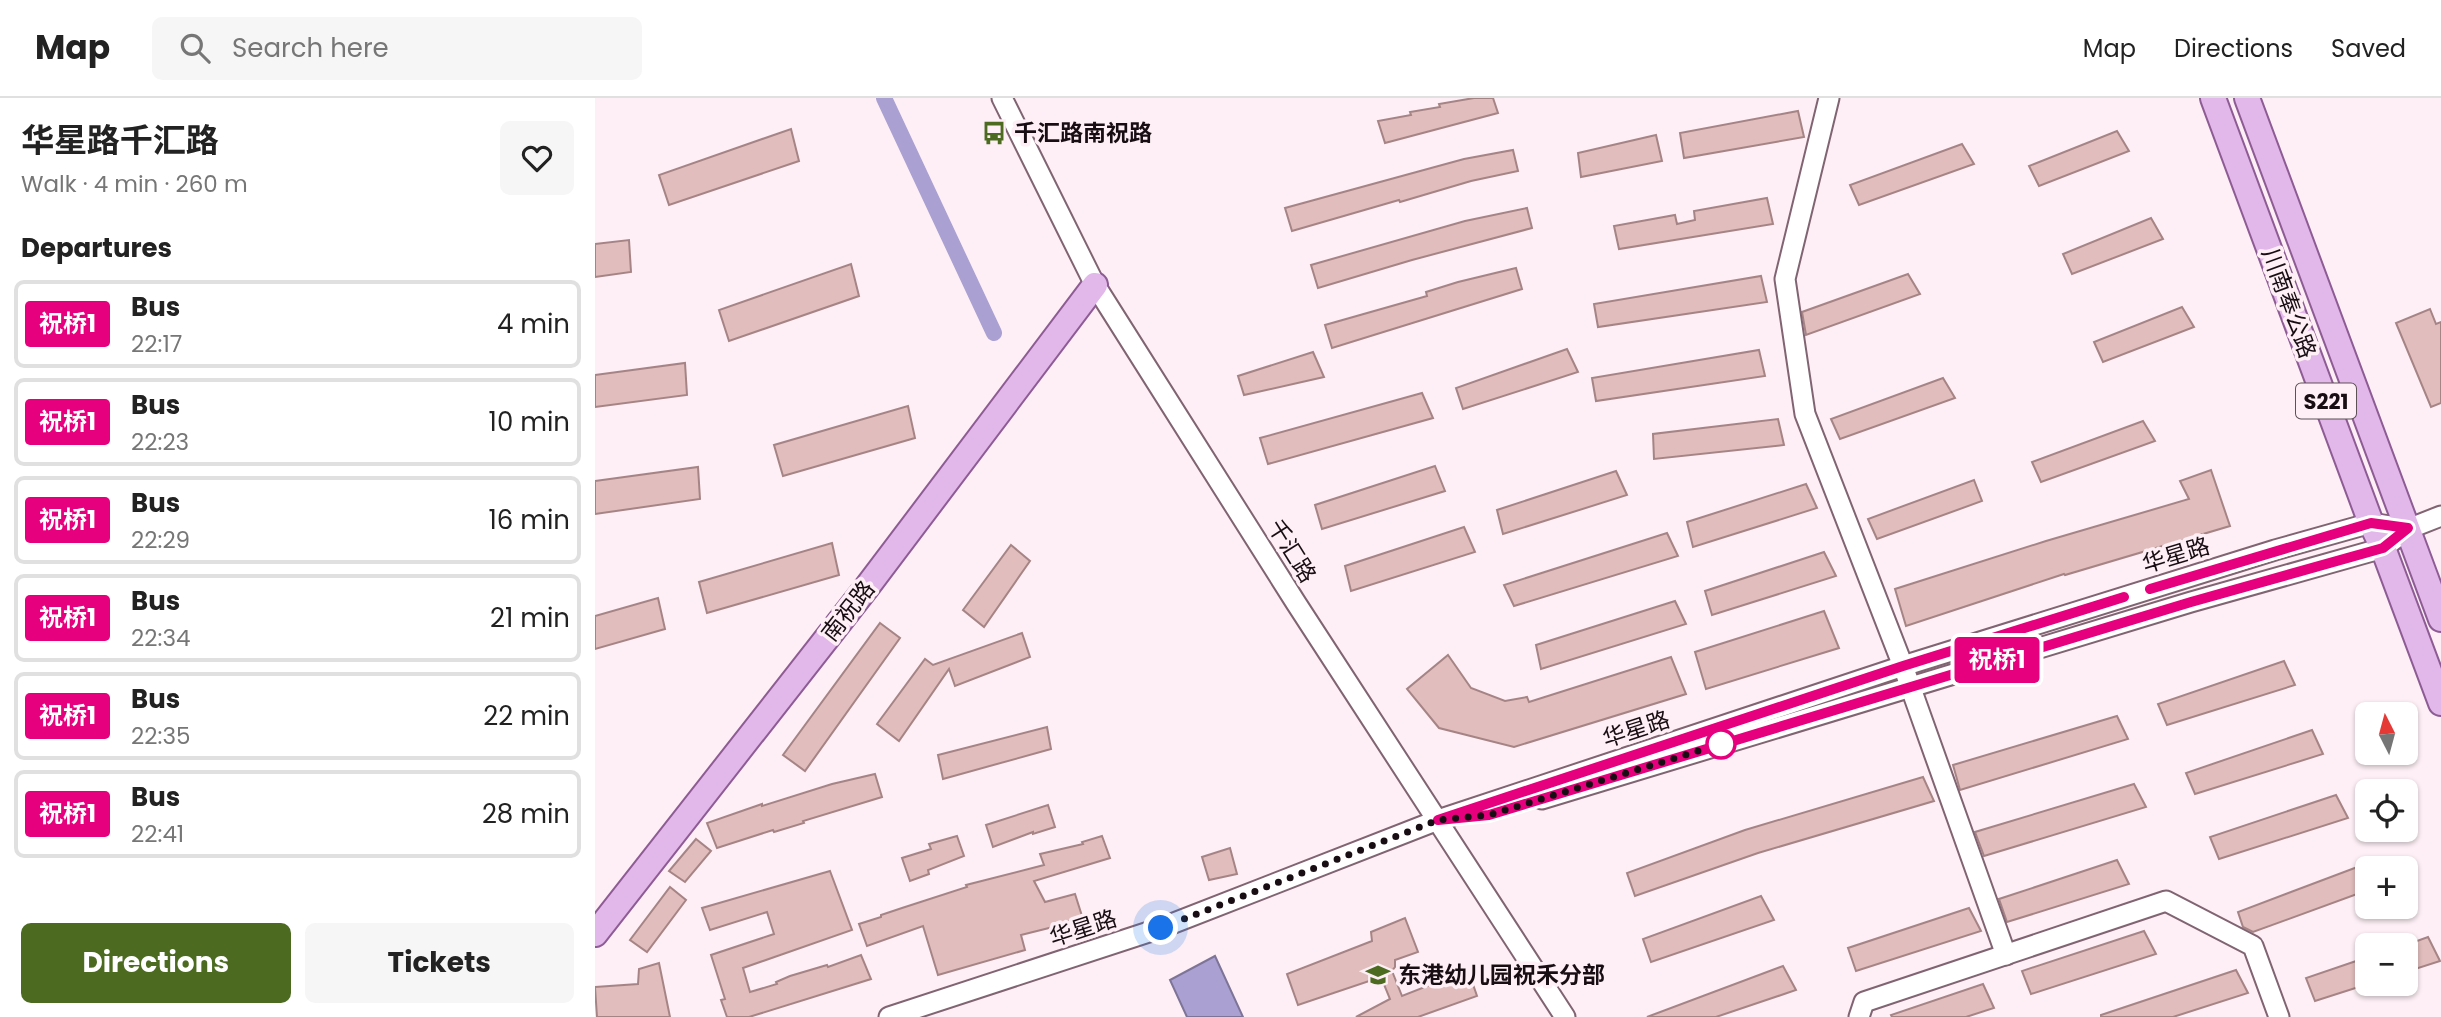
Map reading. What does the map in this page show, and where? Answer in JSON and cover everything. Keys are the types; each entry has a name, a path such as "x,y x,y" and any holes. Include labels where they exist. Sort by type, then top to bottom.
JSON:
{"main road":[{"name":"川南奉公路","path":"2213,98 2441,703"},
{"name":"川南奉公路","path":"2247,98 2441,619"},
{"name":"南祝路","path":"595,934 867,587 1095,285"}],"street":[{"name":"千汇路","path":"1002,98 1095,285 1296,603 1565,1017"},
{"path":"1829,98 1785,279 1805,414 1911,687 2006,955"},
{"path":"1438,820 1489,815 2191,602 2383,548 2408,528 2441,516"},
{"name":"华星路","path":"889,1017 1161,928 1438,820 1903,666 2371,523 2408,528"},
{"path":"1859,1017 1864,1002 2166,901 2253,946 2279,1017"}],"shaded area":[{"path":"1215,956 1243,1017 1187,1017 1170,980"}],"building":[{"path":"1493,98 1498,113 1385,143 1378,121 1440,107 1439,104"},
{"path":"1798,111 1804,137 1684,158 1680,133"},
{"path":"791,129 799,161 669,205 659,175"},
{"path":"2117,131 2129,151 2039,186 2029,166"},
{"path":"1656,135 1662,161 1581,177 1578,153"},
{"path":"1962,144 1974,164 1859,205 1850,185"},
{"path":"1513,150 1518,171 1471,181 1400,202 1399,200 1292,231 1285,208 1464,159"},
{"path":"1767,198 1773,224 1619,249 1614,226 1675,215 1677,224 1695,220 1694,211"},
{"path":"1527,208 1532,228 1318,288 1311,265 1465,221"},
{"path":"2151,218 2163,239 2072,274 2063,254"},
{"path":"629,240 631,272 595,277 595,244"},
{"path":"851,264 859,296 729,341 719,310"},
{"path":"1516,268 1522,289 1332,348 1325,325 1427,296 1426,292 1458,282"},
{"path":"1908,274 1920,294 1806,335 1802,312"},
{"path":"1761,276 1767,302 1598,327 1594,304"},
{"path":"2182,307 2194,327 2103,362 2094,342"},
{"path":"2430,309 2436,324 2441,322 2441,403 2431,407 2396,323"},
{"path":"1567,349 1578,372 1463,409 1456,388"},
{"path":"1759,350 1765,376 1596,401 1592,378"},
{"path":"1313,352 1324,377 1244,395 1238,376"},
{"path":"685,363 687,395 595,407 595,375"},
{"path":"1943,378 1955,398 1840,439 1831,419"},
{"path":"1422,393 1433,418 1268,464 1260,438"},
{"path":"908,406 915,438 783,476 774,445"},
{"path":"1778,419 1784,445 1654,459 1653,434"},
{"path":"2143,421 2155,441 2041,482 2032,462"},
{"path":"1435,466 1445,491 1322,529 1315,505"},
{"path":"698,467 700,499 595,514 595,481"},
{"path":"2211,470 2230,526 2064,574 1906,626 1895,589 2189,499 2180,481"},
{"path":"1616,471 1627,495 1503,534 1497,510"},
{"path":"1974,480 1982,501 1877,539 1868,519"},
{"path":"1806,484 1817,508 1693,547 1687,522"},
{"path":"1464,527 1475,552 1351,591 1345,566"},
{"path":"1667,533 1678,556 1514,606 1504,585"},
{"path":"832,543 839,575 707,613 699,582"},
{"path":"1011,545 1030,561 984,627 963,610"},
{"path":"1824,552 1836,576 1712,615 1705,591"},
{"path":"658,598 665,629 595,649 595,616"},
{"path":"1675,601 1686,624 1541,669 1536,645"},
{"path":"1824,611 1839,648 1706,689 1695,652"},
{"path":"880,623 900,638 805,771 783,755"},
{"path":"1022,633 1030,657 955,686 949,669 899,741 877,724 925,659 933,665"},
{"path":"1448,655 1471,688 1505,701 1527,697 1529,702 1671,657 1686,694 1514,747 1439,728 1407,689"},
{"path":"2284,661 2295,685 2167,725 2158,704"},
{"path":"2117,716 2128,739 1960,790 1953,765"},
{"path":"1047,727 1051,749 943,779 938,755"},
{"path":"2312,730 2323,754 2195,794 2186,773"},
{"path":"875,774 882,797 774,832 773,830 717,848 707,823 762,804"},
{"path":"1923,777 1934,801 1758,853 1635,896 1627,873 1745,830"},
{"path":"2134,784 2146,807 1984,856 1975,832"},
{"path":"2336,795 2348,818 2219,859 2210,837"},
{"path":"1048,805 1055,827 993,847 986,825"},
{"path":"957,836 964,856 928,870 929,874 910,881 902,858 931,849 929,844"},
{"path":"1102,836 1110,858 1034,881 1045,902 1075,894 1082,916 1057,926 1021,935 1025,950 938,975 923,926 867,946 859,924 967,887 966,885 1044,865 1040,854 1083,844 1082,842"},
{"path":"696,839 711,851 685,882 669,871"},
{"path":"1230,848 1237,874 1209,880 1202,857"},
{"path":"2117,860 2129,884 2007,922 1999,899"},
{"path":"2355,868 2355,895 2253,932 2243,927 2238,912"},
{"path":"830,871 852,930 743,968 750,992 777,984 776,982 790,976 827,965 828,967 861,955 871,979 749,1017 727,1017 721,1000 725,999 711,955 774,934 767,912 710,930 702,908"},
{"path":"670,887 686,900 647,952 630,940"},
{"path":"1761,896 1774,920 1651,962 1643,939"},
{"path":"1969,908 1981,931 1856,971 1848,948"},
{"path":"1405,918 1418,952 1395,960 1392,971 1402,996 1468,970 1477,996 1418,1017 1356,1017 1390,999 1381,977 1298,1005 1287,974 1372,941 1371,932"},
{"path":"2144,931 2156,954 2031,994 2022,971"},
{"path":"2428,937 2440,961 2418,968 2418,941"},
{"path":"2355,961 2355,988 2315,1001 2306,978"},
{"path":"659,963 670,1017 597,1017 595,987 638,984 639,969"},
{"path":"1783,966 1796,990 1716,1017 1647,1017"},
{"path":"2236,970 2248,993 2173,1017 2101,1017 2101,1015"},
{"path":"1983,984 1994,1008 1966,1017 1891,1015"}],"waterway":[{"path":"884,98 994,333"}],"bus line":[{"name":"祝桥1","path":"2124,597 1903,666 1438,820 1489,815 2191,602 2383,548 2408,528 2371,523 2150,589"}],"place":[{"name":"千汇路南祝路","path":"994,133"},
{"name":"东港幼儿园祝禾分部","path":"1378,975"}],"route":[{"path":"1161,928 1438,820 1489,815 1721,744"}]}
